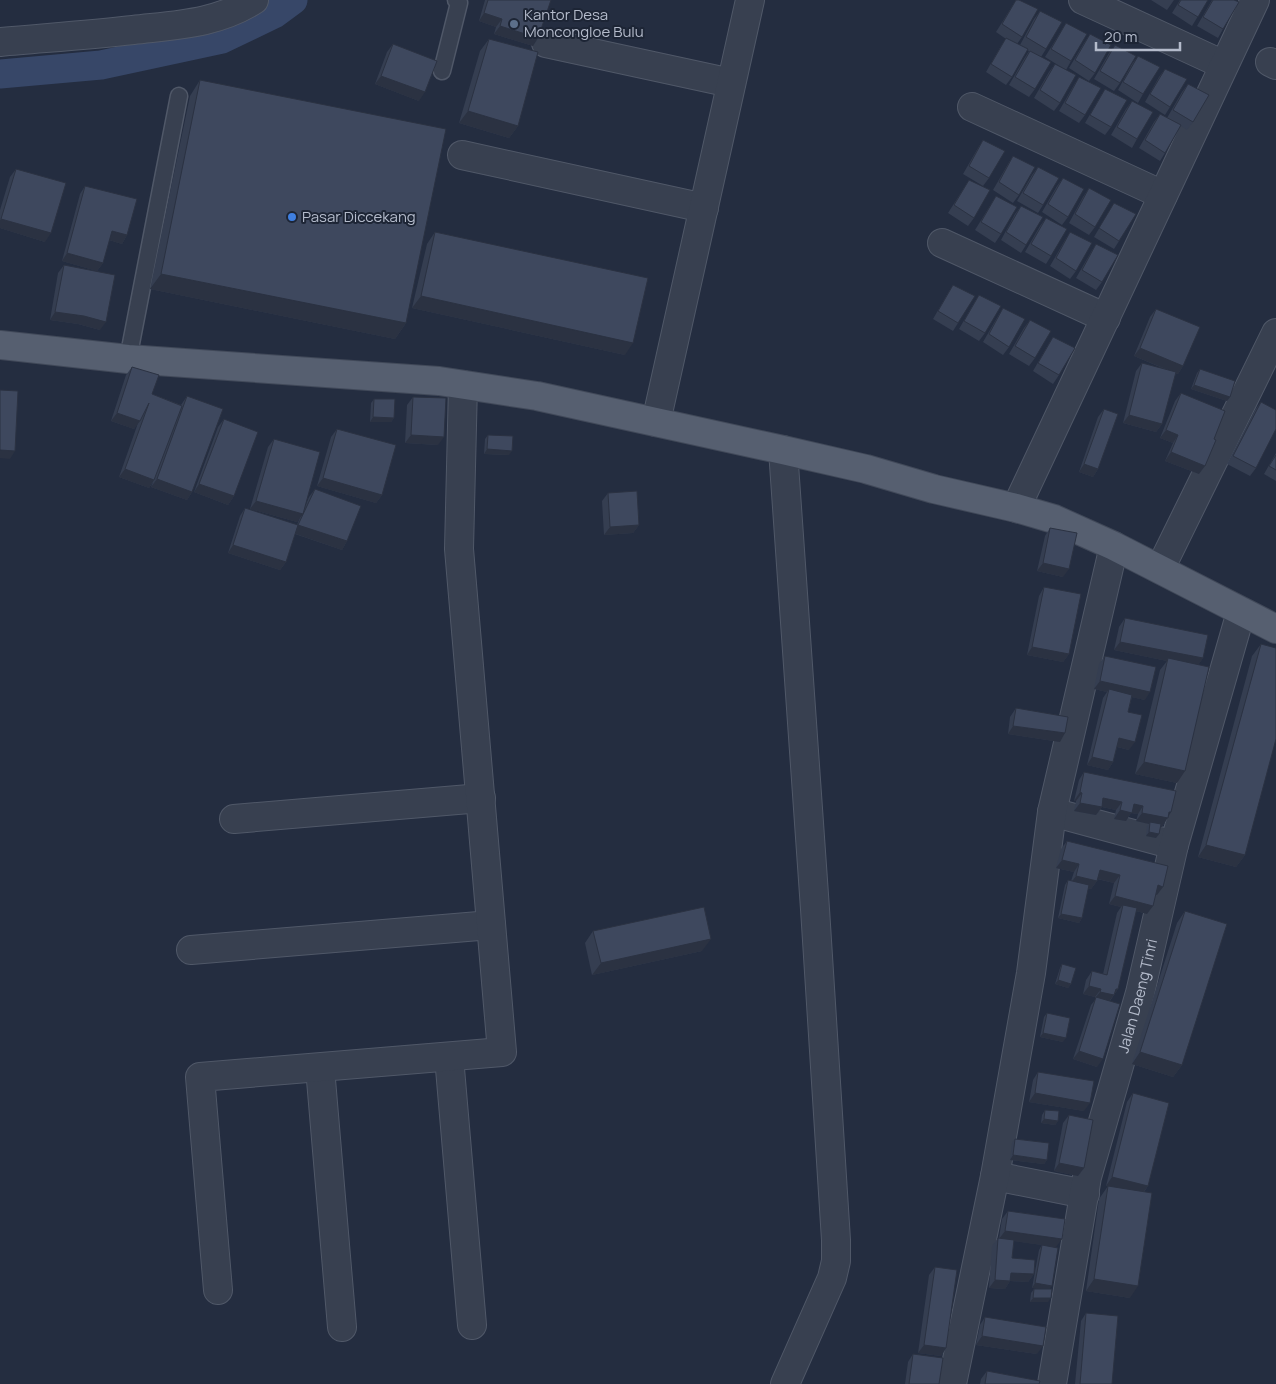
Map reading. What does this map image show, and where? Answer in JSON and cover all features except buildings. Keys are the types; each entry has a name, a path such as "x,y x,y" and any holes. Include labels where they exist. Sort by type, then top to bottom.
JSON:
{"main road":[{"path":"0,345 128,358 439,381 537,396 783,450 866,469 934,489 1016,508 1054,520 1114,546 1276,629"}],"street":[{"path":"0,42 180,25 209,20 233,11 254,0"},
{"path":"656,422 750,0"},
{"path":"1084,0 1224,65"},
{"path":"1016,508 1255,0"},
{"path":"546,43 731,83"},
{"path":"972,107 1163,195"},
{"path":"462,155 704,208"},
{"path":"942,243 1106,318"},
{"path":"1160,569 1276,333"},
{"path":"218,1290 200,1078 502,1052 459,549 463,385"},
{"path":"783,450 816,909 836,1240 836,1261 832,1278 785,1384"},
{"path":"952,1384 995,1176 1031,973 1052,812 1114,546"},
{"name":"Jalan Daeng Tinri","path":"1052,1384 1088,1177 1140,993 1174,845 1241,612"},
{"path":"234,819 481,798"},
{"path":"1052,812 1174,845"},
{"path":"191,950 491,925"},
{"path":"448,1057 472,1325"},
{"path":"320,1068 342,1326"},
{"path":"995,1176 1085,1194"}],"lane":[{"path":"442,71 459,3 456,0"},
{"path":"128,358 179,96"}],"waterway":[{"path":"0,74 101,65 222,39 274,14 293,0"}],"place":[{"name":"Kantor Desa Moncongloe Bulu","path":"514,24"},
{"name":"Pasar Diccekang","path":"292,217"}]}
